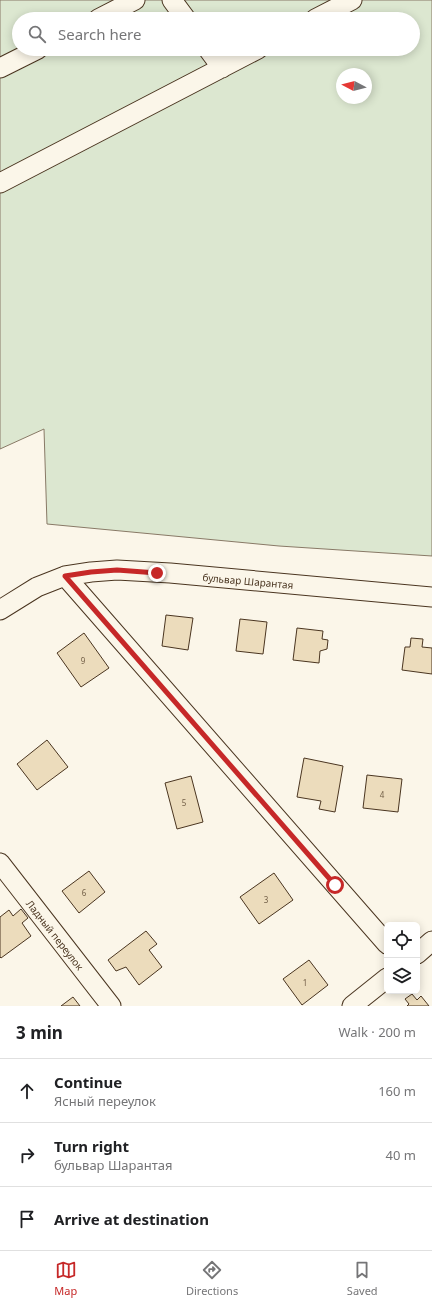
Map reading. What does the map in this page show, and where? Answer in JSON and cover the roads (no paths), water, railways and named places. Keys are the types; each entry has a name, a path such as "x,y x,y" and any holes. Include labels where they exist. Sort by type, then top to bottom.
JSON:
{"street":[{"path":"112,12 135,0"},
{"path":"172,0 181,12"},
{"path":"329,12 352,0"},
{"path":"0,68 24,56"},
{"path":"213,56 222,68"},
{"path":"0,183 245,56"},
{"name":"бульвар Шарантая","path":"0,610 37,588 65,576 117,570 432,597"},
{"path":"65,576 384,941"},
{"name":"Ладный переулок","path":"0,863 111,1006"},
{"path":"420,951 432,941"},
{"path":"352,1006 384,980"}]}
